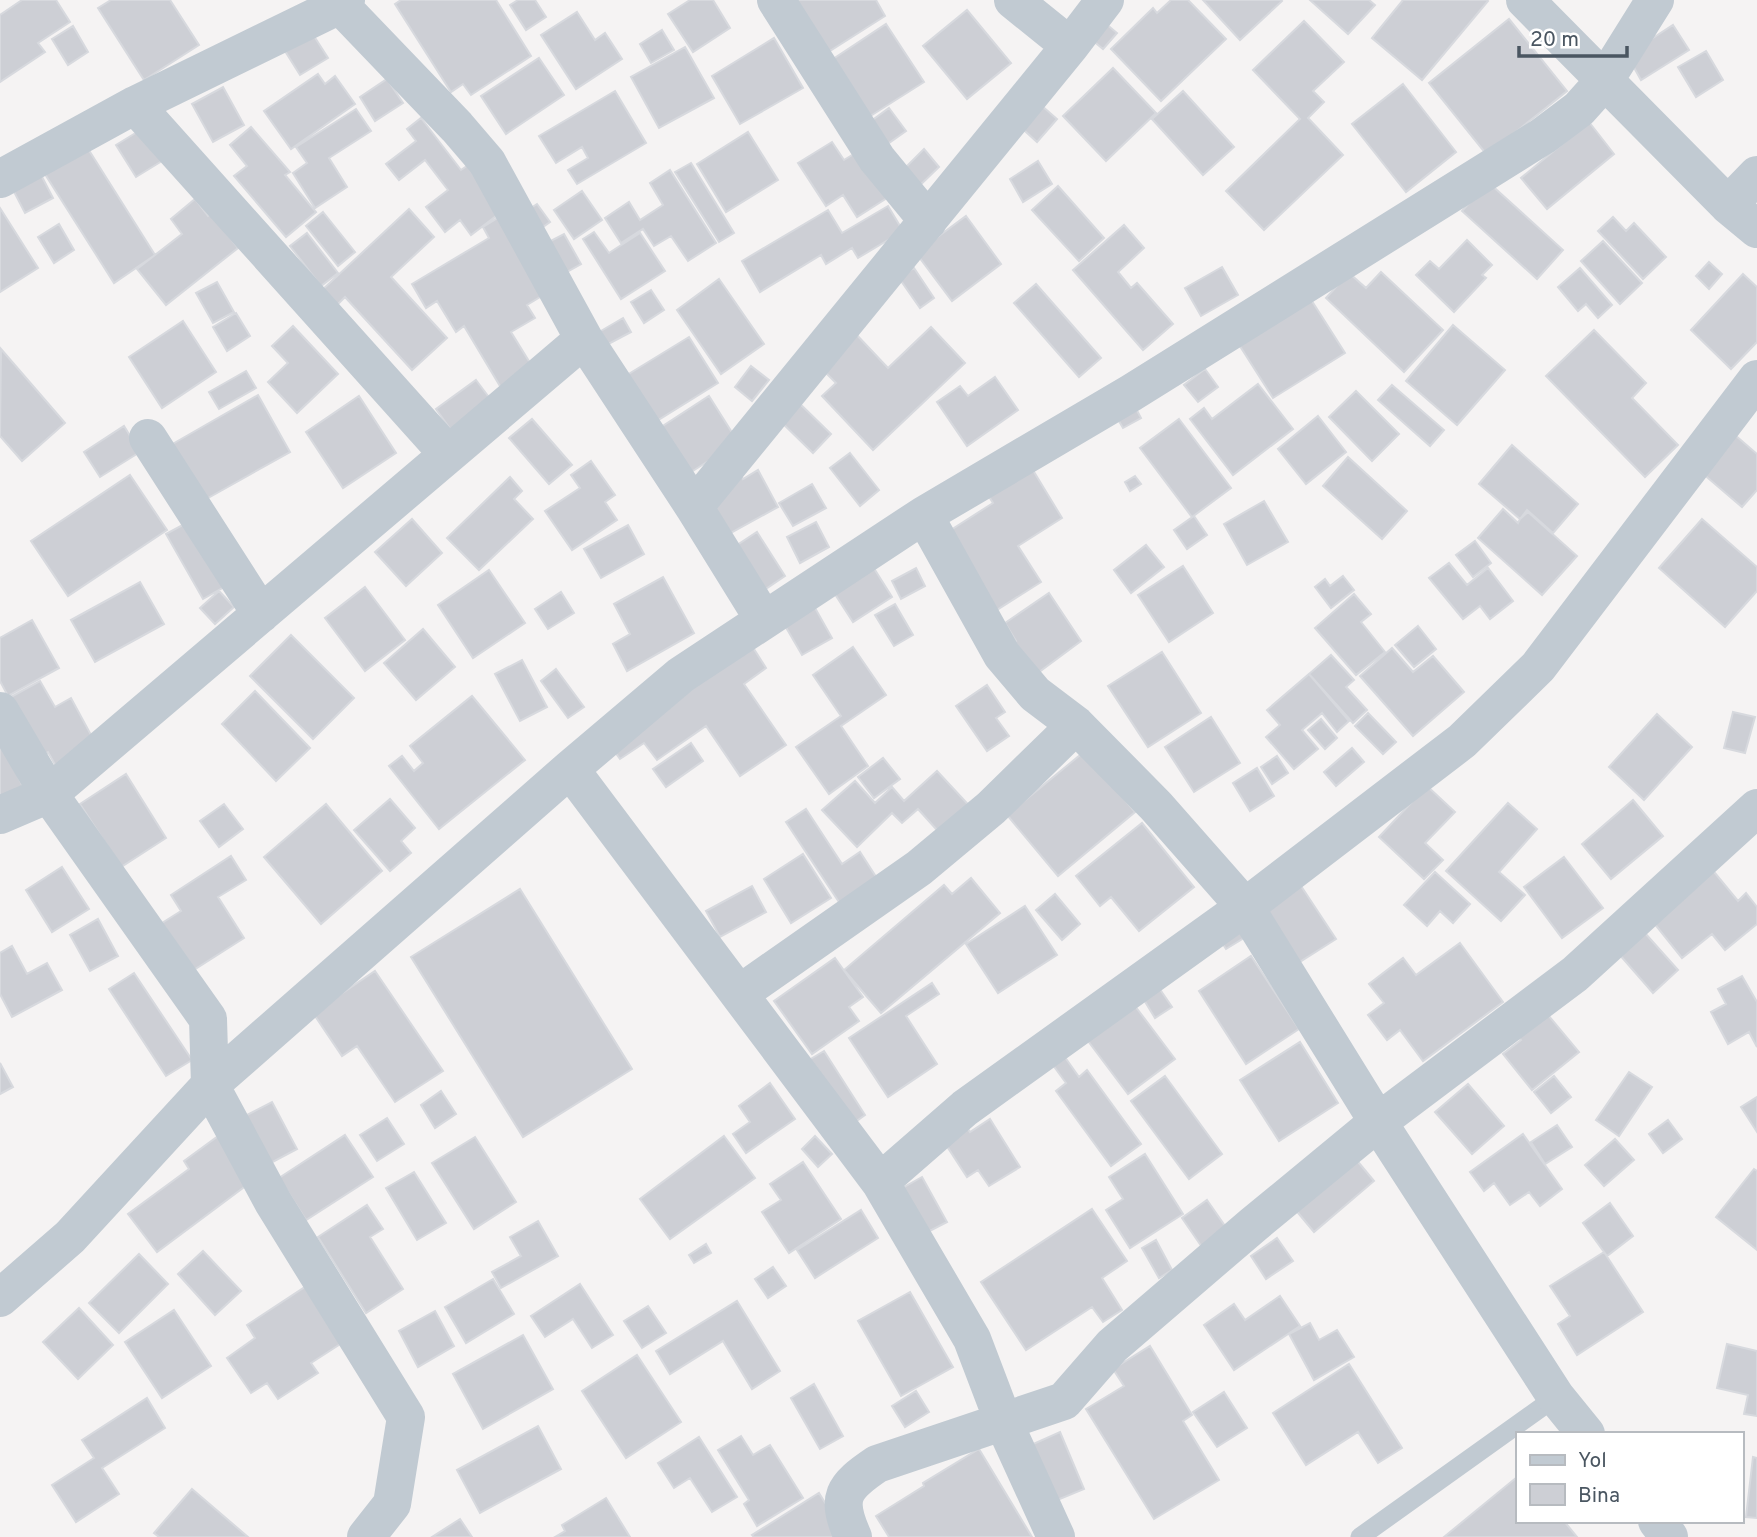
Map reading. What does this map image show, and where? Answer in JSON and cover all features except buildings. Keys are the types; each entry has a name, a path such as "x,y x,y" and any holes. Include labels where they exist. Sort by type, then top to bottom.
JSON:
{"street":[{"path":"776,0 877,159 928,221"},
{"path":"1013,0 1070,46"},
{"path":"694,507 1105,0"},
{"path":"1525,0 1743,217 1757,175"},
{"path":"0,1298 69,1237 210,1085 681,675 924,515 1131,393 1543,136 1579,109 1605,80 1655,0"},
{"path":"0,179 135,105 343,3 487,162 584,339 764,620"},
{"path":"135,105 448,454"},
{"path":"0,816 49,794 584,339"},
{"path":"880,1182 965,1108 1245,907 1462,741 1538,667 1757,379"},
{"path":"148,438 261,614"},
{"path":"924,515 1002,655 1035,694 1076,725 1156,806 1245,907 1378,1122 1556,1397 1584,1432"},
{"path":"0,710 49,794 208,1019 210,1085 273,1202 406,1418 391,1504 366,1537"},
{"path":"739,993 919,868 991,808 1076,725"},
{"path":"570,769 880,1182 971,1339 1004,1423 1056,1537"},
{"path":"853,1537 846,1521 843,1501 851,1481 877,1464 1063,1401 1112,1346 1252,1225 1378,1122 1575,974 1757,808"},
{"path":"1659,1523 1670,1537"}],"lane":[{"path":"1360,1537 1556,1397"}]}
